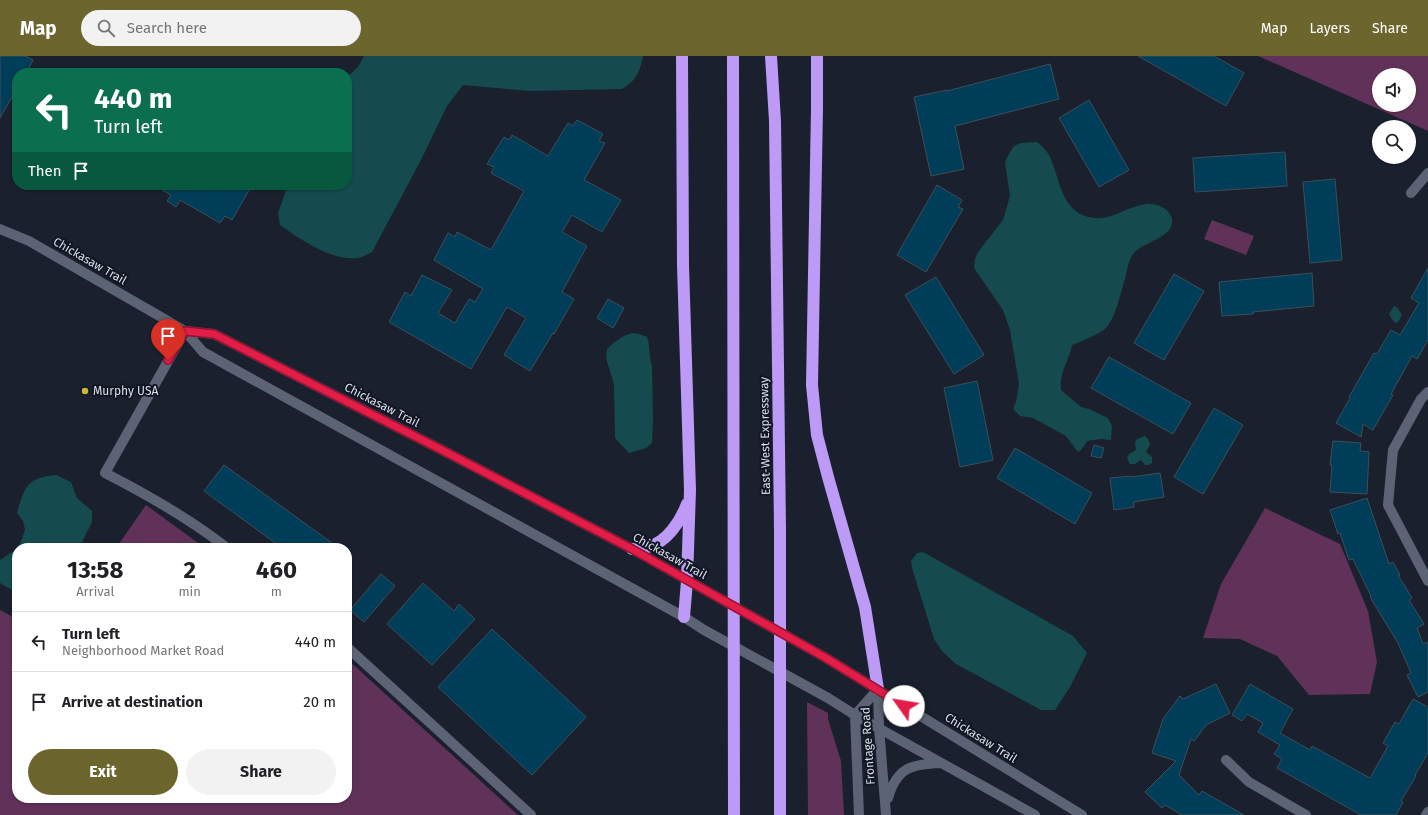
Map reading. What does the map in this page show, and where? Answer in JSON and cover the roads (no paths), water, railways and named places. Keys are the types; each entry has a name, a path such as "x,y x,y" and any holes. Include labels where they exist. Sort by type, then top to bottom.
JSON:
{"highway":[{"path":"682,56 683,265 690,498 684,617"},
{"path":"733,56 734,815"},
{"name":"East-West Expressway","path":"771,56 775,121 780,530 780,815"},
{"path":"817,56 812,385 817,435 865,607 878,689"},
{"path":"632,549 648,547 660,541 670,533 682,516 690,498"}],"street":[{"path":"1411,193 1428,173"},
{"name":"Chickasaw Trail","path":"0,229 29,241 185,331 203,352 684,617 704,630 1035,815"},
{"name":"Chickasaw Trail","path":"185,331 214,334 632,549 826,658 1082,815"},
{"path":"185,331 105,473 159,502 220,543"},
{"path":"1428,392 1421,399 1393,450 1388,505 1425,567 1428,581"},
{"path":"352,652 530,815"},
{"name":"Frontage Road","path":"859,815 855,715 878,689"},
{"name":"Frontage Road","path":"878,689 879,727 886,815"},
{"path":"1226,760 1249,782 1306,815"},
{"path":"886,804 892,785 899,775 908,768 920,764 942,763"}],"place":[{"name":"Murphy USA","path":"85,391"}]}
